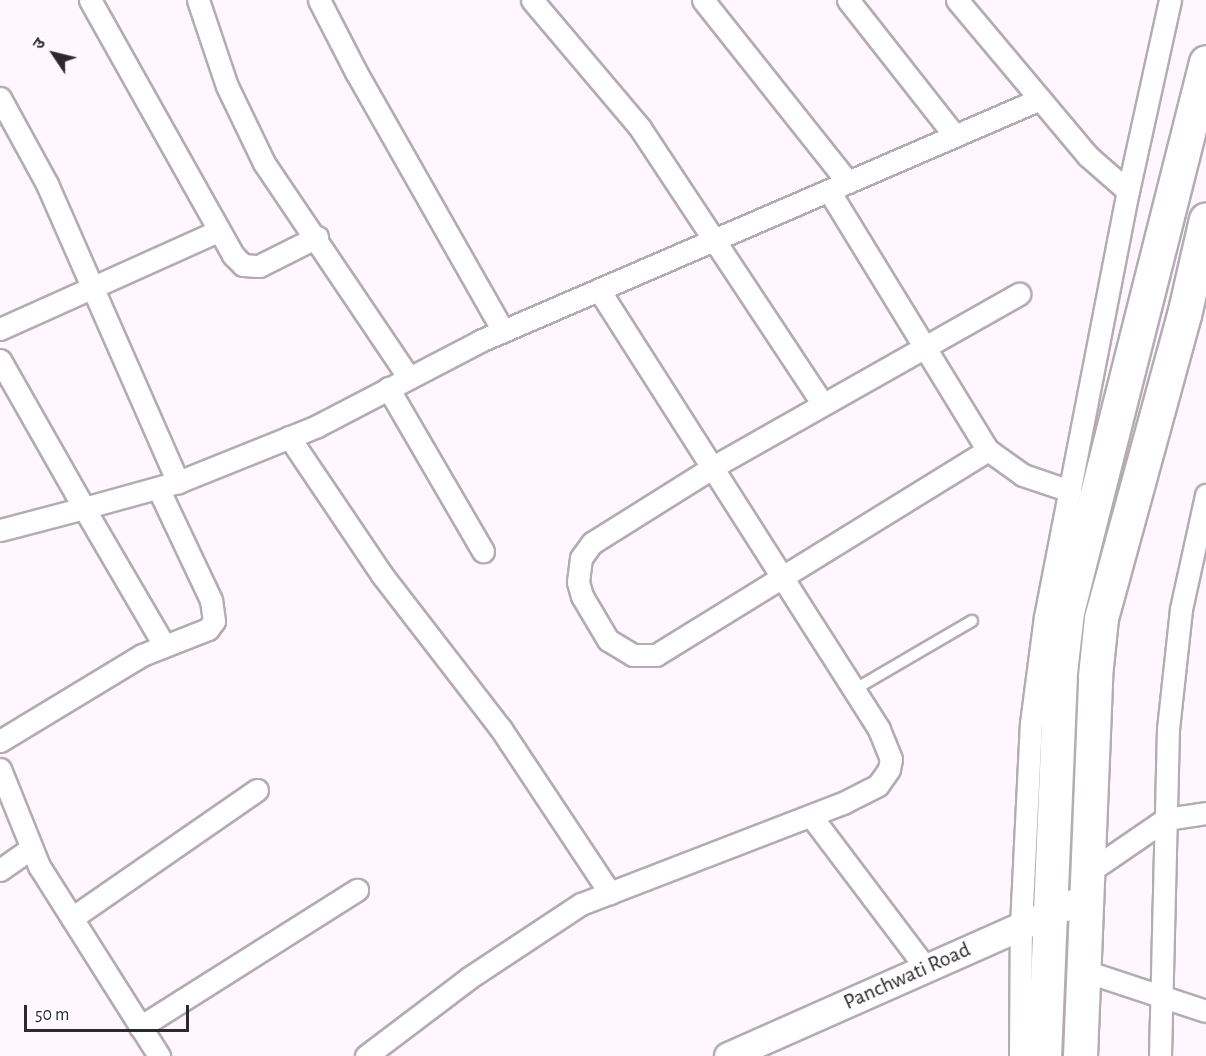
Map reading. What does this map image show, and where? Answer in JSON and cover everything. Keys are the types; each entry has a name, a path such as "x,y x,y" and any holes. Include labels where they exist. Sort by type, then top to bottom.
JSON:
{"main road":[{"path":"1044,1056 1060,674 1067,612 1197,135 1206,62"},
{"path":"1080,1056 1095,676 1101,618 1184,315 1206,219"}],"street":[{"path":"90,0 233,255 250,266 259,266 317,237"},
{"path":"198,0 227,86 264,163 317,237 409,378"},
{"path":"319,0 356,72 503,331"},
{"path":"532,0 640,129 823,404"},
{"path":"703,0 848,182"},
{"path":"848,0 955,136"},
{"path":"957,0 1103,172 1128,191"},
{"path":"1020,1056 1021,926 1031,723 1045,617 1128,191 1170,0"},
{"path":"0,98 47,184 178,482"},
{"path":"0,530 178,482 289,437 503,331 1040,99"},
{"path":"828,191 988,450 1023,476 1070,491"},
{"path":"0,329 219,231"},
{"path":"366,1056 469,978 581,904 811,816 878,785 889,769 891,759 879,729 852,691 713,467 599,290"},
{"path":"988,450 656,655 633,655 608,640 582,596 578,582 581,558 592,543 713,467 924,345 1020,294"},
{"path":"0,360 164,645"},
{"path":"388,388 483,550"},
{"path":"289,437 382,575 501,729 610,893"},
{"path":"0,741 164,645 208,629 215,610 158,488"},
{"path":"1160,1056 1168,729 1181,609 1206,495"},
{"path":"0,769 31,848 159,1056"},
{"path":"72,918 257,790"},
{"path":"1087,885 1166,819 1206,813"},
{"path":"811,816 926,968"},
{"path":"0,870 31,848"},
{"name":"Panchwati Road","path":"728,1056 1051,913 1087,885"},
{"path":"140,1027 357,890"},
{"path":"1084,971 1206,1011"}],"lane":[{"path":"852,691 972,621"}]}
